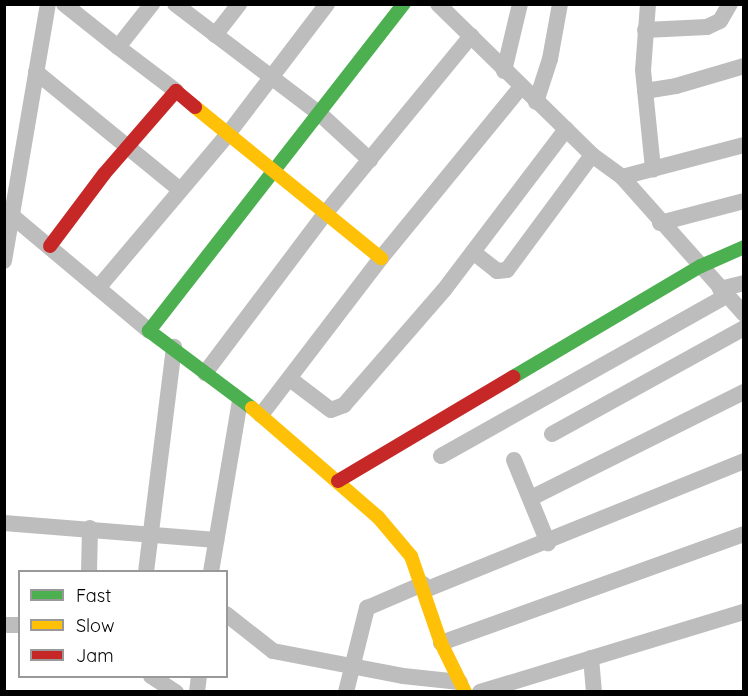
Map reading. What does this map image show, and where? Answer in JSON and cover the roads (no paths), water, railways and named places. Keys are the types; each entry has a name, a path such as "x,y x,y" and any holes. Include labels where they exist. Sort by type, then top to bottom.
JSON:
{"street":[{"path":"4,261 48,4"},
{"path":"64,4 176,91 324,215 381,258"},
{"path":"118,47 152,4"},
{"path":"175,4 320,114 370,160"},
{"path":"215,35 239,4"},
{"path":"98,288 228,134 327,4"},
{"path":"149,331 404,4"},
{"path":"438,4 520,88 592,155 622,177 660,223 744,314"},
{"path":"504,71 520,4"},
{"path":"536,102 550,59 560,4"},
{"path":"648,4 645,30 645,91 653,169"},
{"path":"645,30 707,27 720,21 730,4"},
{"path":"205,373 324,215 471,36"},
{"path":"645,91 676,86 744,66"},
{"path":"36,72 180,190"},
{"path":"261,415 381,258 520,88"},
{"path":"50,246 128,147 176,91"},
{"path":"290,379 331,410 339,409 384,361 473,252 566,129"},
{"path":"622,177 744,145"},
{"path":"473,252 497,271 507,270 592,155"},
{"path":"660,223 744,201"},
{"path":"11,215 149,331 174,347 240,401 261,415 378,517 401,544 424,587 441,643 463,687"},
{"path":"338,481 701,266 744,248"},
{"path":"441,456 723,292 744,283"},
{"path":"552,434 744,328"},
{"path":"146,570 174,347"},
{"path":"531,498 744,392"},
{"path":"212,570 240,401"},
{"path":"514,460 548,543"},
{"path":"346,692 350,663 367,608 548,543 744,461"},
{"path":"4,522 151,532 216,540"},
{"path":"89,570 90,528"},
{"path":"441,643 744,534"},
{"path":"480,692 744,612"},
{"path":"228,616 273,651 303,659 350,663 463,687"},
{"path":"591,658 594,692"},
{"path":"154,678 176,692"}]}
